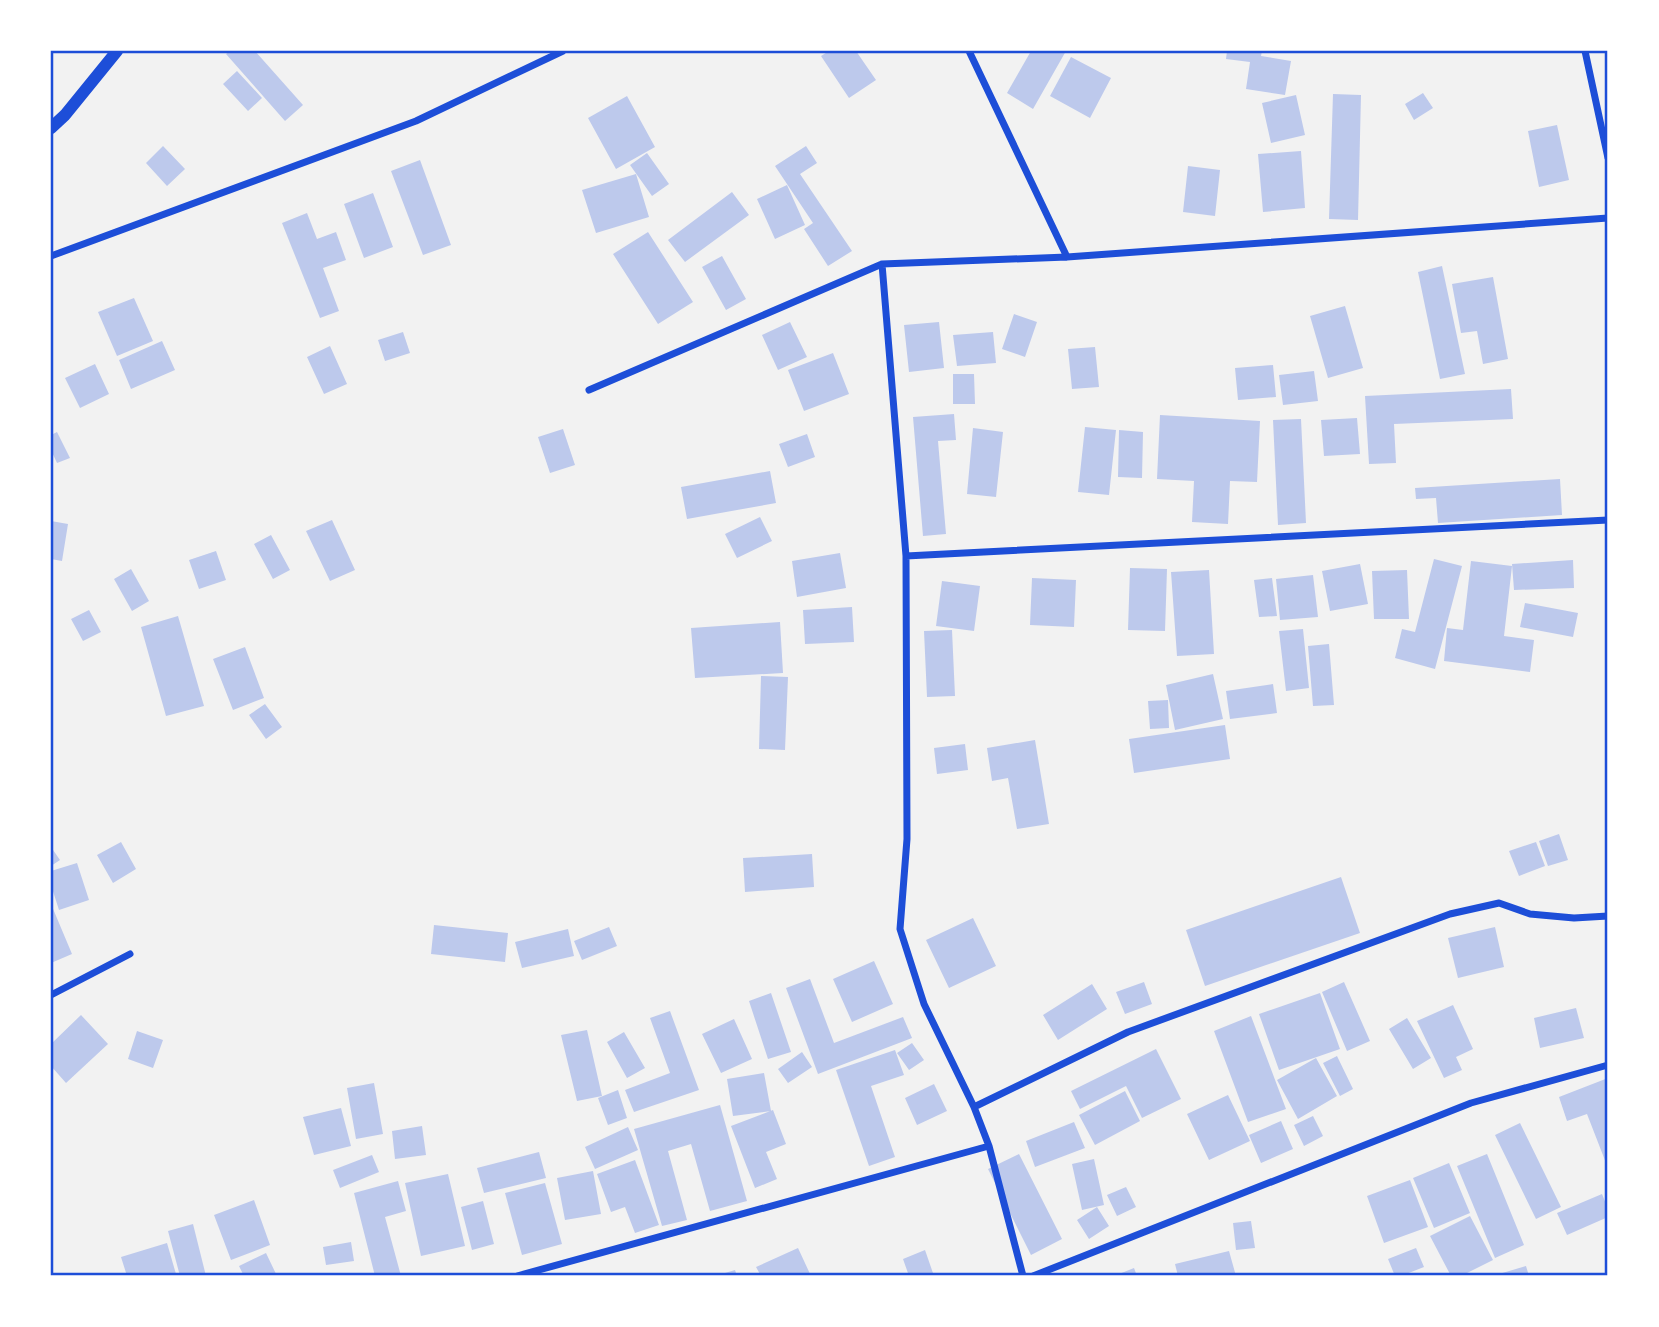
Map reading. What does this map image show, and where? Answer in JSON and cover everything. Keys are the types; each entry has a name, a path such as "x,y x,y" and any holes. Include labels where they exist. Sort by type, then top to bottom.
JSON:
{"street":[{"path":"51,128 65,115 117,51"},
{"path":"51,256 416,121 563,51"},
{"path":"969,51 1067,257"},
{"path":"1585,51 1608,158"},
{"path":"589,390 882,264 1067,257 1608,218"},
{"path":"882,264 906,556 907,839 900,929 924,1004 974,1107 989,1146 1023,1276"},
{"path":"906,556 1608,520"},
{"path":"974,1107 1128,1032 1450,914 1499,902 1530,914 1574,918 1608,916"},
{"path":"51,995 130,954"},
{"path":"1033,1276 1471,1103 1608,1065"},
{"path":"516,1276 989,1146"}],"building":[{"path":"230,51 255,51 303,105 285,121 226,54"},
{"path":"829,51 856,51 876,80 849,98 821,56"},
{"path":"1031,51 1066,51 1033,109 1007,93"},
{"path":"1227,51 1262,51 1261,56 1291,61 1285,95 1246,89 1250,62 1226,59"},
{"path":"1071,57 1111,78 1090,118 1050,96"},
{"path":"237,71 262,98 248,111 223,84"},
{"path":"1423,93 1433,108 1414,120 1405,104"},
{"path":"1333,94 1361,95 1358,220 1329,219"},
{"path":"1296,95 1305,135 1271,143 1262,103"},
{"path":"627,96 655,147 616,169 588,118"},
{"path":"1557,125 1569,180 1539,187 1528,131"},
{"path":"163,146 185,169 167,186 146,163"},
{"path":"806,146 817,163 800,174 852,251 828,266 804,229 813,223 775,166"},
{"path":"1301,151 1305,208 1263,212 1258,154"},
{"path":"647,153 669,184 652,196 630,165"},
{"path":"420,160 451,245 423,255 391,171"},
{"path":"1188,166 1220,170 1215,216 1183,212"},
{"path":"636,174 649,217 596,233 582,190"},
{"path":"787,185 805,225 775,239 757,199"},
{"path":"732,192 749,215 685,262 668,240"},
{"path":"373,193 393,247 364,258 344,204"},
{"path":"307,213 317,239 336,232 346,260 323,268 339,311 320,318 282,223"},
{"path":"648,232 693,302 658,324 613,254"},
{"path":"722,256 746,299 726,310 702,267"},
{"path":"1442,266 1465,374 1440,379 1418,272"},
{"path":"1493,277 1508,359 1483,364 1477,331 1461,333 1452,284"},
{"path":"134,298 153,341 117,356 98,312"},
{"path":"1345,306 1363,368 1328,378 1310,316"},
{"path":"1014,314 1037,322 1025,357 1002,349"},
{"path":"790,322 807,357 778,370 762,335"},
{"path":"939,322 944,368 909,372 904,325"},
{"path":"403,332 410,353 385,361 378,340"},
{"path":"993,332 996,363 957,366 953,335"},
{"path":"162,341 175,370 131,389 119,360"},
{"path":"330,346 347,384 324,394 307,357"},
{"path":"1095,347 1099,387 1072,389 1068,349"},
{"path":"833,353 849,394 804,411 788,370"},
{"path":"95,364 109,394 80,408 65,378"},
{"path":"1273,365 1276,397 1238,400 1235,368"},
{"path":"1314,371 1318,401 1283,405 1279,375"},
{"path":"953,374 974,374 975,404 953,404"},
{"path":"1511,389 1513,419 1394,424 1396,463 1369,464 1365,396"},
{"path":"954,414 956,440 938,441 946,534 923,536 913,417"},
{"path":"1160,415 1260,421 1257,482 1230,481 1228,524 1192,522 1194,481 1157,479"},
{"path":"1357,418 1360,454 1324,456 1321,420"},
{"path":"1301,419 1306,523 1278,525 1273,420"},
{"path":"1085,427 1116,430 1109,495 1078,492"},
{"path":"973,428 1003,432 996,497 967,494"},
{"path":"563,429 575,465 550,473 538,437"},
{"path":"1119,430 1143,432 1142,478 1118,477"},
{"path":"57,432 70,458 57,463 51,450 51,435"},
{"path":"807,434 815,457 788,467 779,444"},
{"path":"770,471 776,503 687,519 681,487"},
{"path":"1560,479 1562,515 1438,523 1436,498 1416,499 1415,488"},
{"path":"760,517 772,541 737,558 725,534"},
{"path":"332,520 355,570 330,581 306,531"},
{"path":"51,521 68,524 62,561 51,559"},
{"path":"271,535 290,570 273,579 254,544"},
{"path":"216,551 226,580 199,589 189,560"},
{"path":"840,553 846,588 797,597 792,561"},
{"path":"1434,559 1462,566 1435,669 1395,658 1402,629 1415,632"},
{"path":"1573,560 1574,588 1514,590 1512,564"},
{"path":"1471,561 1512,566 1504,636 1534,640 1530,672 1444,661 1447,628 1463,630"},
{"path":"1360,564 1368,604 1330,611 1322,571"},
{"path":"1130,568 1167,569 1165,631 1128,630"},
{"path":"131,569 149,601 132,611 114,579"},
{"path":"1209,570 1214,654 1177,656 1171,572"},
{"path":"1407,570 1409,619 1374,619 1372,571"},
{"path":"1313,575 1318,617 1280,620 1276,579"},
{"path":"1032,578 1076,580 1074,627 1030,625"},
{"path":"1272,578 1277,616 1259,617 1254,580"},
{"path":"942,581 980,586 974,631 936,626"},
{"path":"1525,603 1578,613 1573,637 1520,627"},
{"path":"852,607 854,642 805,644 803,610"},
{"path":"89,610 101,632 83,641 71,619"},
{"path":"178,616 204,706 166,716 141,627"},
{"path":"780,622 783,673 695,678 691,628"},
{"path":"1303,629 1309,688 1286,691 1279,631"},
{"path":"952,630 955,696 927,697 924,631"},
{"path":"1329,644 1334,705 1313,706 1308,646"},
{"path":"245,647 264,698 233,710 213,659"},
{"path":"1213,674 1223,719 1175,730 1166,685"},
{"path":"761,676 788,677 785,750 759,749"},
{"path":"1273,684 1277,713 1230,719 1226,691"},
{"path":"1168,700 1169,728 1150,729 1148,701"},
{"path":"265,704 282,727 266,739 249,715"},
{"path":"1225,725 1230,759 1134,773 1129,739"},
{"path":"1035,740 1049,824 1017,829 1008,778 992,781 987,748"},
{"path":"965,744 968,770 937,774 934,748"},
{"path":"1559,834 1568,860 1548,866 1539,841"},
{"path":"121,842 136,869 113,883 97,855"},
{"path":"1536,842 1545,866 1519,876 1509,851"},
{"path":"51,847 60,860 51,866"},
{"path":"812,854 814,887 745,892 743,858"},
{"path":"77,863 89,900 59,910 51,885 51,871"},
{"path":"1341,877 1360,933 1205,986 1186,930"},
{"path":"51,904 72,954 51,963"},
{"path":"973,918 996,966 949,988 926,940"},
{"path":"434,925 508,933 505,962 431,954"},
{"path":"609,927 617,946 582,960 574,941"},
{"path":"1495,927 1504,967 1458,978 1448,938"},
{"path":"568,929 574,956 522,968 515,942"},
{"path":"874,961 893,1004 852,1022 833,979"},
{"path":"810,979 834,1043 903,1017 912,1038 818,1074 786,988"},
{"path":"1144,982 1152,1004 1125,1014 1116,992"},
{"path":"1344,982 1370,1041 1347,1051 1322,992"},
{"path":"1092,984 1107,1009 1058,1040 1043,1015"},
{"path":"771,993 791,1052 768,1059 749,1001"},
{"path":"1320,993 1340,1049 1279,1070 1259,1014"},
{"path":"1453,1005 1473,1049 1456,1057 1462,1070 1444,1078 1417,1021"},
{"path":"1576,1008 1584,1038 1540,1048 1534,1018"},
{"path":"670,1011 699,1090 634,1112 625,1090 670,1073 650,1018"},
{"path":"81,1015 108,1044 66,1083 51,1066 51,1044"},
{"path":"1251,1016 1286,1109 1248,1122 1214,1031"},
{"path":"1407,1018 1431,1058 1413,1069 1389,1029"},
{"path":"734,1019 752,1059 721,1073 702,1034"},
{"path":"587,1030 602,1096 577,1101 561,1035"},
{"path":"137,1031 163,1040 153,1068 128,1059"},
{"path":"624,1032 645,1068 627,1078 607,1042"},
{"path":"912,1043 924,1060 909,1070 897,1053"},
{"path":"1156,1049 1181,1099 1142,1118 1126,1086 1080,1109 1071,1091"},
{"path":"895,1050 904,1075 871,1086 895,1157 869,1166 836,1070"},
{"path":"802,1052 812,1067 788,1083 778,1069"},
{"path":"1337,1056 1353,1089 1340,1096 1323,1063"},
{"path":"1316,1058 1337,1096 1298,1119 1277,1080"},
{"path":"764,1073 771,1111 733,1116 727,1079"},
{"path":"1608,1078 1606,1163 1587,1114 1567,1121 1559,1097"},
{"path":"374,1083 383,1134 356,1139 347,1088"},
{"path":"934,1084 947,1111 917,1125 905,1098"},
{"path":"618,1090 627,1118 608,1125 598,1098"},
{"path":"1125,1091 1140,1121 1095,1145 1079,1115"},
{"path":"1228,1095 1250,1141 1209,1160 1187,1114"},
{"path":"720,1105 747,1201 710,1211 691,1144 668,1151 687,1220 662,1226 634,1129"},
{"path":"341,1108 351,1146 314,1155 303,1117"},
{"path":"773,1110 786,1144 766,1152 777,1179 755,1188 731,1126"},
{"path":"1313,1116 1323,1136 1304,1146 1294,1125"},
{"path":"1281,1121 1293,1149 1261,1163 1249,1135"},
{"path":"1074,1122 1085,1148 1035,1167 1026,1141"},
{"path":"1520,1123 1561,1207 1536,1219 1495,1135"},
{"path":"422,1126 426,1155 395,1159 392,1131"},
{"path":"628,1127 638,1150 595,1169 585,1147"},
{"path":"539,1152 546,1178 484,1193 477,1168"},
{"path":"1019,1154 1062,1239 1031,1255 988,1169"},
{"path":"1487,1154 1524,1245 1495,1258 1457,1166"},
{"path":"372,1155 379,1172 340,1188 333,1170"},
{"path":"1094,1159 1104,1205 1082,1210 1072,1164"},
{"path":"635,1160 659,1225 635,1233 625,1207 611,1212 597,1174"},
{"path":"1449,1163 1470,1213 1434,1228 1413,1178"},
{"path":"593,1171 601,1214 565,1220 557,1178"},
{"path":"448,1174 465,1246 421,1256 405,1183"},
{"path":"1410,1180 1428,1227 1384,1243 1367,1196"},
{"path":"398,1181 406,1211 385,1217 401,1276 375,1276 354,1193"},
{"path":"545,1183 562,1244 522,1255 505,1193"},
{"path":"1126,1187 1136,1207 1117,1216 1107,1195"},
{"path":"1602,1194 1608,1217 1567,1235 1557,1213"},
{"path":"254,1200 270,1245 231,1260 214,1215"},
{"path":"483,1201 494,1244 472,1250 461,1207"},
{"path":"1097,1207 1109,1226 1089,1239 1077,1220"},
{"path":"1470,1216 1493,1260 1461,1276 1451,1276 1430,1236"},
{"path":"1251,1221 1255,1248 1236,1250 1233,1223"},
{"path":"193,1224 206,1276 180,1276 168,1231"},
{"path":"351,1242 354,1261 326,1265 323,1247"},
{"path":"167,1243 176,1274 127,1276 121,1257"},
{"path":"798,1248 811,1276 761,1276 756,1267"},
{"path":"1416,1248 1424,1267 1395,1276 1388,1259"},
{"path":"925,1250 934,1276 909,1276 903,1259"},
{"path":"1229,1251 1236,1276 1178,1276 1175,1264"},
{"path":"266,1253 277,1276 244,1276 239,1266"},
{"path":"1526,1266 1529,1276 1499,1274"},
{"path":"1134,1268 1137,1276 1114,1276"},
{"path":"735,1270 737,1276 715,1276"}]}
